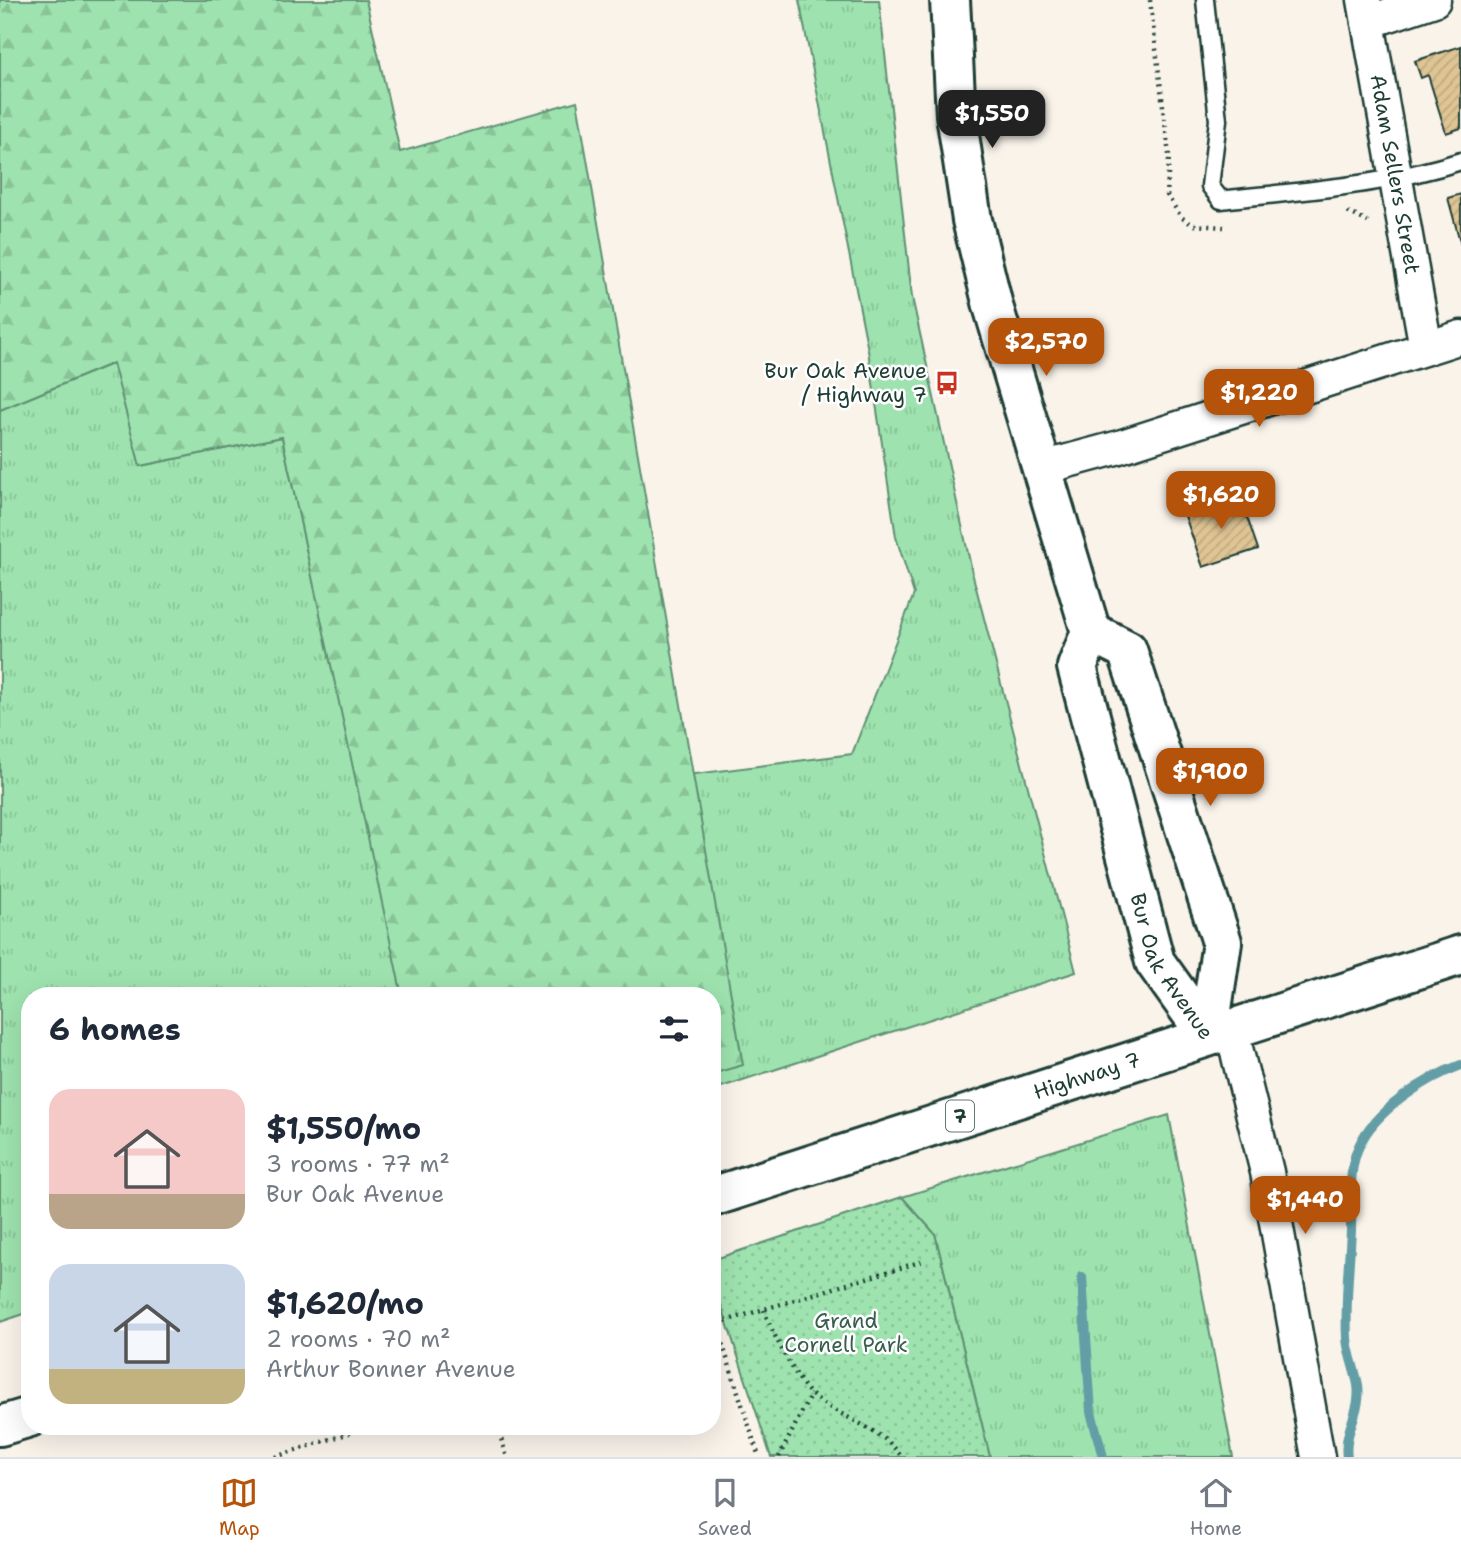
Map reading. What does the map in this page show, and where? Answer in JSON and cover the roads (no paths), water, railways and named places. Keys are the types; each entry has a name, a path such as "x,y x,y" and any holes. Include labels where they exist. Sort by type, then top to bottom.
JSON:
{"street":[{"path":"950,0 956,115 972,220 993,306 1091,632"},
{"path":"1366,11 1434,0"},
{"name":"Adam Sellers Street","path":"1366,11 1426,348"},
{"path":"1042,468 1116,448 1461,337"},
{"name":"Bur Oak Avenue","path":"1219,1032 1155,962 1077,667 1091,632 1127,650 1222,942 1219,1032 1267,1172 1318,1457"},
{"name":"Highway 7","path":"721,1194 1461,955"},
{"path":"0,1426 21,1420"}],"lane":[{"path":"1205,0 1218,120 1210,186 1221,200 1394,177 1461,161"}],"waterway":[{"path":"1347,1457 1346,1447 1359,1395 1348,1344 1347,1324 1351,1188 1355,1156 1366,1133 1389,1108 1432,1078 1461,1065"},
{"path":"1082,1277 1091,1412 1103,1457"}],"place":[{"name":"Bur Oak Avenue / Highway 7","path":"947,383"}],"park label":[{"name":"Grand Cornell Park","path":"846,1333"}]}
